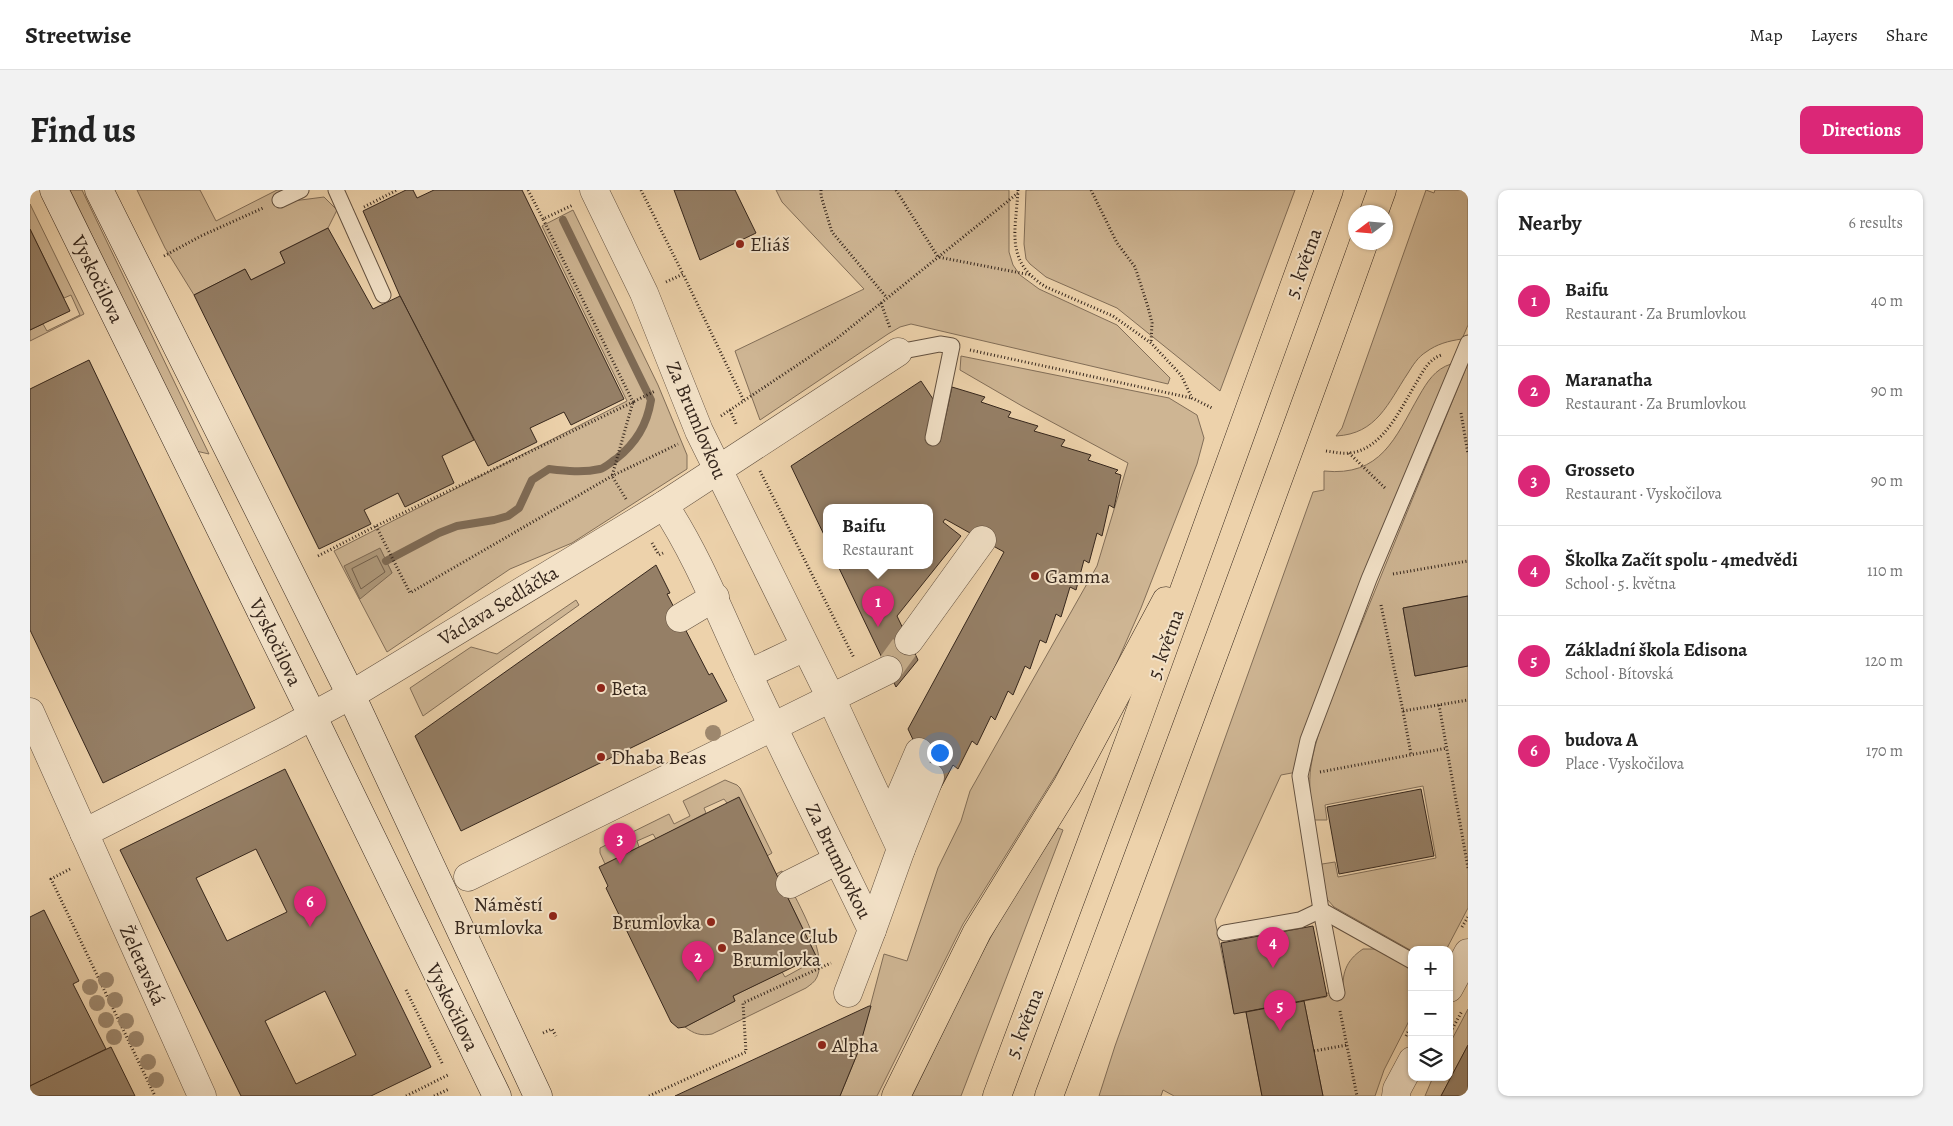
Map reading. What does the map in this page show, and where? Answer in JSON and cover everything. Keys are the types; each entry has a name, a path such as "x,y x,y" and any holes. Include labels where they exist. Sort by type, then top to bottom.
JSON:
{"highway":[{"name":"5. května","path":"997,1096 1132,735 1329,190"},
{"path":"1377,205 1382,190"},
{"path":"1049,1096 1304,411 1361,250"},
{"path":"896,1096 977,932 1067,786 1212,516"}],"street":[{"name":"Vyskočilova","path":"54,190 497,1096"},
{"name":"Vyskočilova","path":"99,190 351,694 538,1096"},
{"name":"Za Brumlovkou","path":"585,197 644,293 699,431 717,470 835,707 901,849 872,930"},
{"name":"Václava Sedláčka","path":"84,833 313,717 664,505 898,352"},
{"name":"Za Brumlovkou","path":"664,505 686,538 718,603 748,674 872,930"},
{"path":"909,641 982,540"},
{"path":"683,624 718,603"},
{"path":"748,674 805,646"},
{"path":"468,877 835,707 877,676"},
{"name":"Želetavská","path":"30,712 202,1096"},
{"path":"889,822 919,752"},
{"path":"901,849 930,777"},
{"path":"790,884 838,860"},
{"path":"848,993 872,930"},
{"path":"1454,990 1468,952"},
{"path":"1396,1096 1397,1089 1408,1068"}],"lane":[{"path":"280,200 300,190"},
{"path":"336,190 383,295"},
{"path":"898,352 940,344 952,346 933,438"},
{"path":"1337,994 1321,910 1300,776 1308,740 1369,579 1467,346"},
{"path":"1225,933 1300,920 1321,910"},
{"path":"1321,910 1408,959"}],"path":[{"path":"348,215 397,190"},
{"path":"528,190 633,402 612,476"},
{"path":"641,190 744,401"},
{"path":"822,190 821,196 832,232 887,298"},
{"path":"896,190 938,257 1031,275"},
{"path":"1091,190 1117,243 1129,257 1138,274 1152,323 1151,343"},
{"path":"376,526 410,593 612,476 699,431 835,340 1018,192"},
{"path":"1018,192 1014,240 1021,263 1031,275 1046,287 1113,316 1151,343 1180,375 1192,398"},
{"path":"543,220 585,197"},
{"path":"164,256 201,236 280,200"},
{"path":"644,293 683,274"},
{"path":"952,346 1192,398 1212,408"},
{"path":"1326,451 1349,453 1364,449 1385,432 1428,364 1435,357 1467,346"},
{"path":"318,556 376,526 662,388"},
{"path":"1349,453 1401,503"},
{"path":"756,463 877,676"},
{"path":"1410,754 1404,711 1380,602 1369,579 1468,560"},
{"path":"1404,711 1468,700"},
{"path":"1439,705 1468,868"},
{"path":"1300,776 1446,748"},
{"path":"70,869 51,879 155,1096"},
{"path":"649,1096 746,1052 743,1003 832,963 836,956"},
{"path":"406,990 443,1065"},
{"path":"1337,994 1357,1096"},
{"path":"542,1033 552,1029 556,1036"},
{"path":"1314,1051 1347,1045"},
{"path":"406,1096 448,1074"},
{"path":"434,1096 449,1088"}],"shaded area":[{"path":"70,190 82,190 209,454 196,451"},
{"path":"137,190 200,190 216,221 277,190 287,190 293,201 324,197 337,210 328,228 280,252 285,263 251,280 245,269 194,295 165,248"},
{"path":"776,190 1009,190 1009,252 1013,265 1020,275 1039,289 1117,325 1170,378 1168,384 911,324 900,327 888,334 760,420 735,351 864,289 782,202"},
{"path":"1026,190 1295,190 1220,391 1117,308 1046,277 1030,264 1026,259 1024,244"},
{"path":"1426,190 1434,193 1435,190 1468,190 1468,325 1462,339 1447,342 1430,349 1416,361 1387,406 1372,423 1362,430 1336,436 1342,428"},
{"path":"30,204 84,314 30,341 30,330 43,324 47,331 80,315 71,295 64,298 30,229"},
{"path":"573,210 658,385 687,455 687,469 572,543 510,569 387,652 334,551 627,401 542,226","holes":["380,549 392,573 345,566"]},
{"path":"961,356 1169,398 1197,415 1204,438 1197,464 1141,608 1092,715 963,924 877,1096 840,1096 858,1052 884,954 907,961 938,868 961,821 970,791 1097,566 1128,463 960,370"},
{"path":"1468,363 1468,596 1403,608 1415,676 1468,666 1468,908 1448,946 1408,946 1408,949 1334,907 1327,899 1321,868 1322,864 1335,862 1338,877 1436,858 1423,786 1325,805 1327,820 1314,820 1310,793 1310,773 1318,737 1334,691"},
{"path":"1451,364 1297,772 1281,775 1215,920 1234,1013 1246,1012 1262,1096 1174,1096 1163,1090 1161,1096 1099,1096 1115,1046 1313,492 1324,490 1324,471 1343,471 1360,468 1384,452 1402,426 1428,381 1440,369"},
{"path":"576,600 579,605 423,716 410,688 471,647 497,654"},
{"path":"725,780 740,788 772,853 767,856 724,799 704,808 706,813 656,839 653,834 637,841 639,847 605,864 600,848 669,814 674,824 690,816 683,801"},
{"path":"1058,828 1063,830 961,1096 912,1096 977,962 1010,902"},
{"path":"782,871 814,939 819,966 816,979 806,988 712,1034 701,1035 691,1031 685,1027 735,1001 733,996 782,972 785,977 805,966 803,962 816,956 776,874"},
{"path":"1363,949 1378,949 1408,964 1408,1023 1384,1070 1375,1096 1323,1096 1304,1001 1326,997 1326,993 1343,994 1343,980 1346,968 1348,963"},
{"path":"1468,1009 1468,1045 1453,1073 1453,1037"},
{"path":"1431,1081 1449,1081 1441,1096 1425,1096"}],"water":[{"path":"380,548 392,573 360,599 344,566"}],"building":[{"path":"406,190 413,190 417,198 434,190 522,190 624,399 571,425 564,412 530,428 537,442 488,466 400,296 363,211"},
{"path":"674,190 735,190 756,233 700,260"},
{"path":"328,228 373,309 400,296 474,440 442,456 454,483 405,507 398,493 364,510 371,524 319,549 194,295 245,269 251,280 285,263 280,252"},
{"path":"30,229 70,311 30,330"},
{"path":"89,360 255,708 103,783 30,630 30,389"},
{"name":"Gamma","path":"921,381 935,402 927,435 940,442 952,387 985,397 981,402 1011,412 1008,417 1038,426 1034,431 1065,440 1061,446 1091,455 1088,460 1118,470 1115,473 1121,475 1114,508 1109,505 1102,536 1097,533 1089,563 1084,560 1076,590 1070,587 1061,617 1056,614 1046,643 1040,640 1030,669 1025,666 1013,695 1008,691 995,720 991,716 977,745 972,741 958,769 953,765 938,793 908,729 1004,552 945,519 943,522 961,536 897,616 918,660 896,687 839,569 933,569 933,504 823,504 823,533 791,466"},
{"name":"Beta","path":"656,565 670,593 667,594 709,675 712,673 727,701 461,831 415,736"},
{"path":"1468,596 1468,666 1415,676 1403,608"},
{"path":"285,769 431,1067 371,1096 241,1096 120,850","holes":["256,849 287,912 227,941 196,878","325,991 356,1055 296,1084 265,1021"]},
{"path":"1421,789 1434,856 1339,874 1327,807"},
{"name":"Brumlovka","path":"739,797 816,956 733,996 735,1001 685,1027 678,1028 671,1022 606,888 608,886 599,867"},
{"path":"44,910 79,981 73,984 106,1049 30,1086 30,917"},
{"path":"1313,926 1327,996 1234,1014 1221,943"},
{"path":"1304,1001 1323,1096 1262,1096 1246,1012"},
{"name":"Alpha","path":"871,1006 858,1052 840,1096 675,1096"},
{"path":"1468,1045 1468,1096 1441,1096 1449,1081 1453,1081 1453,1073"},
{"path":"111,1047 135,1096 30,1096 30,1086"}],"waterway":[{"path":"386,561 439,533 457,526 508,516 519,508 532,480 549,469 568,471 600,469 616,459 640,433 647,418 651,400 563,220"}],"tunnel":[{"path":"888,670 909,641"}],"place":[{"name":"Eliáš","path":"740,244"},
{"name":"Gamma","path":"1035,576"},
{"name":"Baifu","path":"878,627"},
{"name":"Beta","path":"601,688"},
{"name":"Dhaba Beas","path":"601,757"},
{"name":"Grosseto","path":"620,864"},
{"name":"Náměstí Brumlovka","path":"553,916"},
{"name":"Brumlovka","path":"711,922"},
{"name":"budova A","path":"310,927"},
{"name":"Balance Club Brumlovka","path":"722,948"},
{"name":"Školka Začít spolu - 4medvědi","path":"1273,968"},
{"name":"Maranatha","path":"698,982"},
{"name":"Základní škola Edisona","path":"1280,1031"},
{"name":"Alpha","path":"822,1045"}]}
